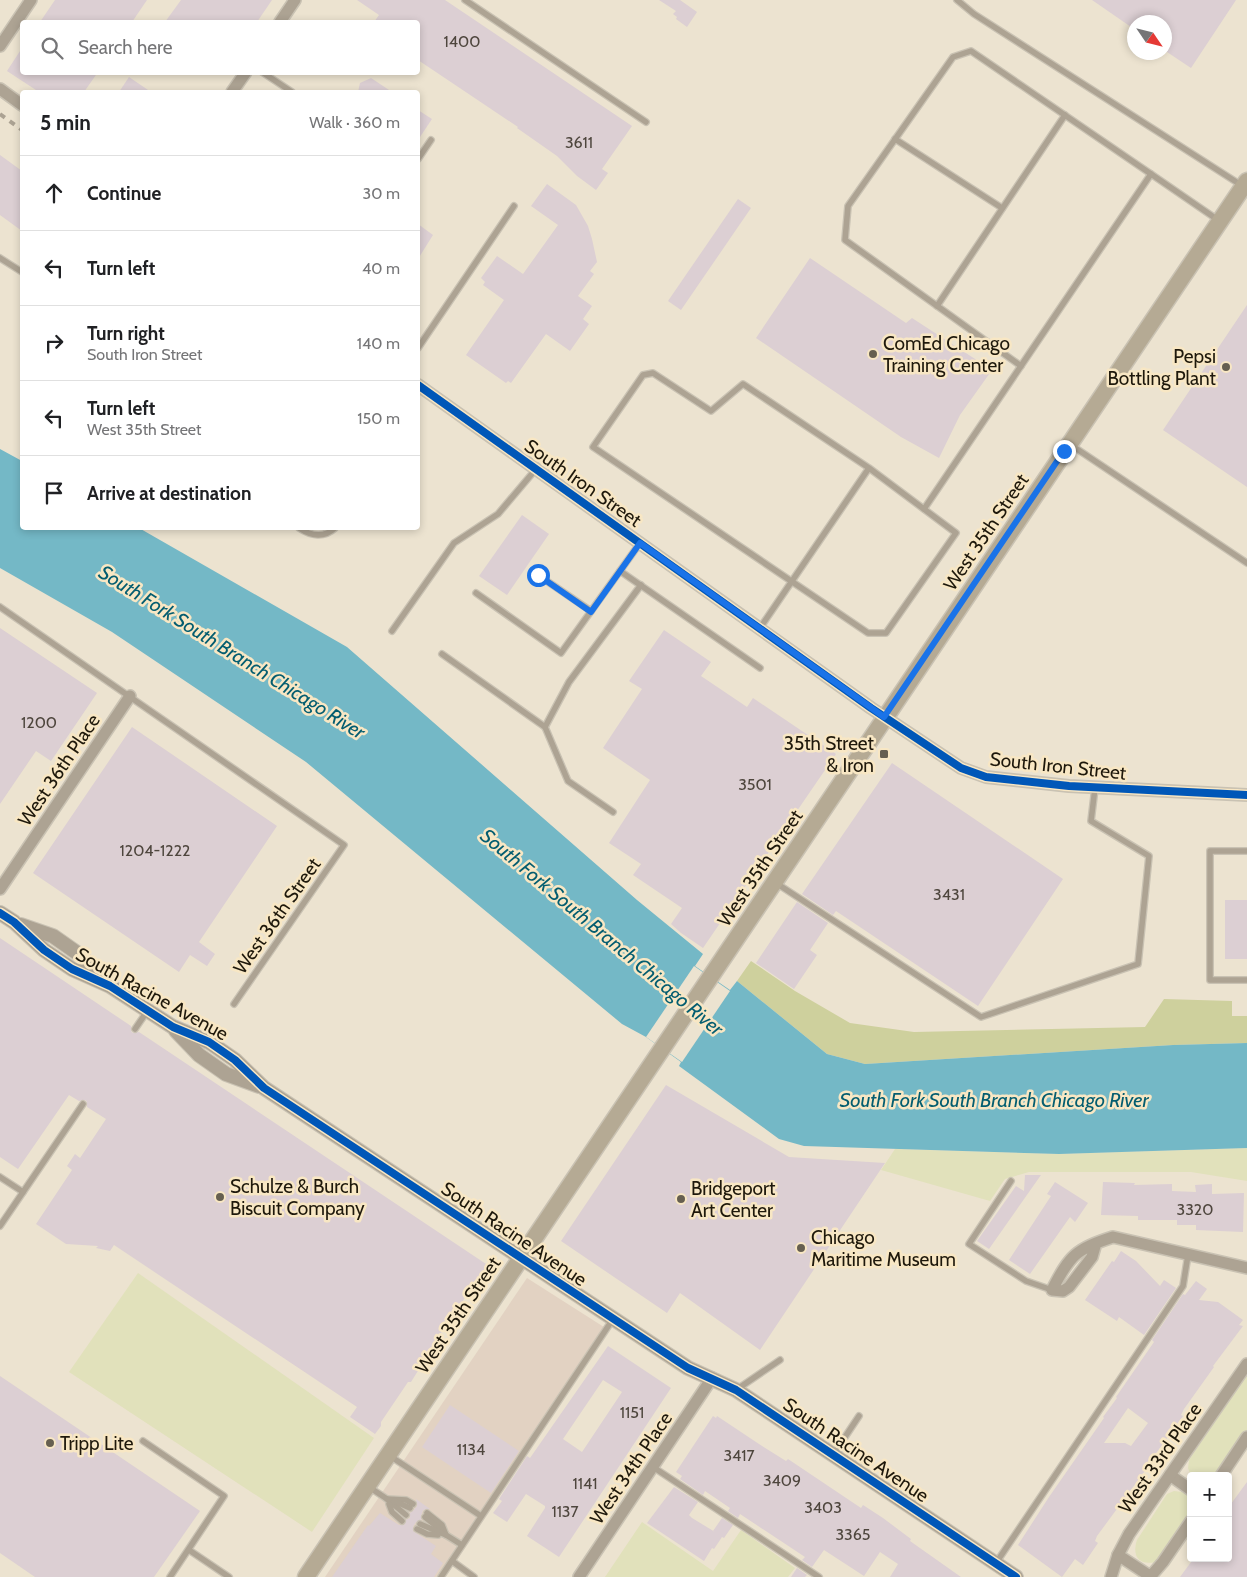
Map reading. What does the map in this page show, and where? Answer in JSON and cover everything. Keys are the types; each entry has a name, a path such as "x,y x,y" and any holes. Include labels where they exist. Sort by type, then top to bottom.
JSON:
{"main road":[{"name":"West 35th Street","path":"306,1577 1245,184"}],"street":[{"path":"0,46 31,0"},
{"path":"281,20 295,0"},
{"path":"233,90 244,75"},
{"path":"0,89 20,103"},
{"name":"South Iron Street","path":"420,386 884,717 961,768 986,777 1060,785 1247,795"},
{"name":"West 36th Place","path":"0,889 130,696"},
{"name":"South Racine Avenue","path":"0,913 14,922 53,936 80,955 110,986 173,1027 199,1055 226,1074 264,1088 688,1368 736,1390 1016,1577"},
{"path":"1096,1243 1092,1257 1070,1287 1063,1291 1052,1290 1062,1271 1078,1251 1096,1243 1113,1237 1247,1268"},
{"name":"West 33rd Place","path":"1111,1577 1118,1555 1129,1534 1247,1364"},
{"name":"West 34th Place","path":"579,1577 712,1378"},
{"path":"1224,1472 1247,1437"},
{"path":"1170,1475 1187,1487"},
{"path":"1118,1555 1150,1577 1163,1562 1187,1527"}],"lane":[{"path":"466,0 646,122"},
{"path":"957,0 974,14 1245,184"},
{"path":"1021,366 845,240 848,206 953,57 971,50 1220,221"},
{"path":"266,75 289,90"},
{"path":"937,306 1065,115"},
{"path":"896,139 1002,208"},
{"path":"420,156 431,140"},
{"path":"924,509 1151,174"},
{"path":"420,345 514,206"},
{"path":"0,258 20,271"},
{"path":"653,373 710,411 743,384 869,468 924,509 956,533 886,633 868,633 593,447 642,375 653,373"},
{"path":"1069,444 1247,564"},
{"path":"760,628 869,468"},
{"path":"392,631 454,543 498,514 536,469"},
{"path":"302,530 308,534 320,536 333,530"},
{"path":"476,594 561,653 640,543"},
{"path":"620,571 760,668"},
{"path":"538,575 591,612"},
{"path":"545,727 569,682 640,585"},
{"path":"0,607 130,696"},
{"path":"442,654 545,727 568,781 613,812"},
{"name":"West 36th Street","path":"130,696 344,845 234,1004"},
{"path":"774,881 981,1018 1138,964 1149,856 1091,821 1095,788"},
{"path":"1247,851 1210,851 1210,980 1247,980"},
{"path":"135,1029 148,1010"},
{"path":"0,1226 83,1104"},
{"path":"0,1177 23,1192"},
{"path":"1011,1181 969,1244 1026,1281 1052,1290"},
{"path":"996,1563 1183,1286 1188,1254"},
{"path":"441,1577 613,1319"},
{"path":"736,1390 780,1360"},
{"path":"833,1454 859,1416"},
{"path":"143,1441 224,1496 170,1577"},
{"path":"388,1454 481,1516"},
{"path":"653,1467 819,1577"},
{"path":"368,1486 387,1499 406,1500 412,1506"},
{"path":"387,1499 392,1512 404,1518"},
{"path":"426,1515 442,1525 446,1535"},
{"path":"418,1527 446,1535 462,1545"},
{"path":"189,1550 229,1577"},
{"path":"452,1561 474,1577"}],"shaded area":[{"path":"527,1278 607,1329 441,1577 325,1577"}],"green space":[{"path":"751,961 795,991 850,1023 914,1032 1145,1027 1164,999 1232,1001 1232,1016 1247,1016 1247,1043 1173,1045 865,1064 827,1054 737,981"},
{"path":"1247,1148 1247,1181 1191,1172 1029,1172 1005,1179 990,1201 881,1170 895,1149 1059,1154"},
{"path":"138,1273 374,1438 312,1532 69,1372"},
{"path":"1247,1374 1247,1432 1221,1472 1190,1472 1189,1460"},
{"path":"1174,1491 1182,1492 1187,1495 1187,1520 1159,1561 1153,1563 1143,1562 1139,1560 1135,1552 1137,1540 1167,1494"},
{"path":"642,1522 713,1571 741,1530 795,1568 788,1577 605,1577"}],"water":[{"name":"South Fork South Branch Chicago River","path":"0,449 20,460 20,530 142,530 347,647 637,900 703,954 695,966 730,990 737,981 827,1054 865,1064 1173,1045 1247,1043 1247,1148 1059,1154 804,1146 779,1139 679,1066 681,1062 646,1037 622,1024 306,762 112,632 0,568"}],"pier":[{"path":"694,966 730,991 682,1062 646,1037"}],"building":[{"path":"55,0 147,0 133,20 41,20"},
{"path":"181,0 272,0 258,20 166,20"},
{"path":"357,0 445,0 632,126 602,169 608,173 596,190 577,176 557,156 518,127 420,61 420,20 375,20 379,15"},
{"path":"659,0 680,0 697,12 687,27 676,19 677,17 673,14 676,11"},
{"path":"1092,0 1236,0 1191,68 1172,55 1172,15 1127,15 1127,24"},
{"path":"20,51 20,75 96,75 85,90 36,90 7,71"},
{"path":"129,77 148,90 120,90"},
{"path":"371,78 389,90 358,90 360,83"},
{"path":"420,111 432,119 420,137"},
{"path":"0,155 20,170 20,230 0,215"},
{"path":"547,184 576,205 588,226 592,239 597,262 590,271 594,274 578,296 592,306 583,319 589,324 570,351 546,334 511,383 508,381 506,383 466,355 504,300 483,285 485,282 481,278 497,256 523,274 558,225 531,206"},
{"path":"738,199 751,208 681,310 668,301"},
{"path":"420,225 433,235 420,256"},
{"name":"ComEd Chicago Training Center","path":"810,258 906,323 912,318 992,370 960,415 939,458 901,437 756,338"},
{"name":"Pepsi Bottling Plant","path":"1247,305 1247,487 1163,430"},
{"path":"522,515 549,534 507,595 479,576"},
{"path":"0,628 97,693 51,761 36,751 0,804"},
{"path":"664,630 711,662 701,676 747,707 753,698 836,754 703,948 671,924 682,908 633,875 641,864 609,843 650,780 603,748 642,689 629,681"},
{"path":"132,727 277,826 199,942 215,954 207,966 190,955 179,972 33,873"},
{"path":"892,763 1063,879 978,1006 836,911 833,915 802,894"},
{"path":"1225,900 1247,900 1247,959 1225,959"},
{"path":"797,902 828,923 810,950 817,955 794,989 756,963"},
{"name":"Schulze & Burch Biscuit Company","path":"0,938 131,1026 133,1033 139,1032 489,1266 481,1274 456,1311 456,1315 451,1322 448,1322 411,1382 408,1382 375,1434 350,1417 357,1407 114,1245 110,1251 96,1248 98,1246 66,1244 36,1224 72,1170 67,1166 75,1154 80,1158 106,1119 87,1107 85,1100 79,1101 69,1095 18,1169 0,1157"},
{"path":"666,1085 789,1157 885,1163 760,1350 680,1293 667,1313 561,1241"},
{"path":"1025,1175 1041,1175 989,1249 977,1241 1016,1186 1024,1191"},
{"path":"1055,1182 1088,1203 1075,1222 1070,1217 1030,1274 1009,1260 1051,1196 1047,1194"},
{"path":"1103,1182 1135,1183 1134,1185 1172,1184 1172,1191 1196,1192 1195,1185 1212,1184 1212,1194 1244,1193 1243,1232 1196,1230 1196,1225 1177,1225 1177,1220 1138,1220 1138,1216 1101,1215"},
{"path":"1121,1251 1136,1261 1160,1286 1164,1280 1176,1288 1144,1335 1119,1317 1117,1321 1085,1300"},
{"path":"1196,1281 1207,1289 1199,1300 1218,1302 1243,1320 1239,1325 1243,1326 1213,1366 1184,1409 1181,1415 1183,1416 1147,1468 1097,1536 1095,1541 1098,1543 1083,1565 1075,1559 1062,1577 1018,1545 1154,1342 1152,1340 1183,1294 1185,1295","holes":["1128,1408 1148,1423 1131,1446 1125,1443 1104,1443"]},
{"path":"608,1346 671,1388 559,1557 527,1536 545,1506 526,1494 507,1522 493,1513 502,1501 499,1499 527,1456 530,1458","holes":["603,1380 622,1392 582,1452 563,1439"]},
{"name":"Tripp Lite","path":"0,1376 200,1511 154,1577 35,1577 0,1553"},
{"path":"450,1405 519,1451 491,1493 422,1447"},
{"path":"713,1416 716,1418 717,1416 786,1461 788,1459 861,1508 863,1505 961,1577 890,1577 898,1564 880,1552 864,1576 824,1550 812,1567 802,1560 805,1557 740,1514 738,1518 728,1511 730,1508 705,1491 703,1495 680,1479 682,1476 676,1472"},
{"path":"1247,1482 1247,1577 1180,1577 1191,1562 1232,1562 1232,1503"},
{"path":"674,1487 698,1502 689,1515 692,1518 713,1531 722,1518 733,1525 714,1549 712,1548 704,1561 647,1523"},
{"path":"416,1499 430,1509 423,1510 421,1520 416,1522 413,1531 436,1546 431,1554 443,1563 434,1577 332,1577 368,1525 380,1513 399,1525 404,1525 406,1520 410,1518 410,1513 417,1506"},
{"path":"797,1568 807,1575 805,1577 791,1577"}],"railway":[{"path":"0,114 20,129"}],"cycle path":[{"path":"420,386 871,708 961,768 986,777 1069,786 1247,795"},
{"path":"0,913 14,922 44,950 72,969 110,986 173,1027 209,1042 235,1060 264,1088 688,1368 736,1390 1016,1577"}],"place":[{"name":"ComEd Chicago Training Center","path":"873,354"},
{"name":"Pepsi Bottling Plant","path":"1226,367"},
{"name":"35th Street & Iron","path":"884,754"},
{"name":"Schulze & Burch Biscuit Company","path":"220,1197"},
{"name":"Bridgeport Art Center","path":"681,1199"},
{"name":"Chicago Maritime Museum","path":"801,1248"},
{"name":"Tripp Lite","path":"50,1443"}],"route":[{"path":"538,575 591,612 640,543 884,717 1064,451"}]}
